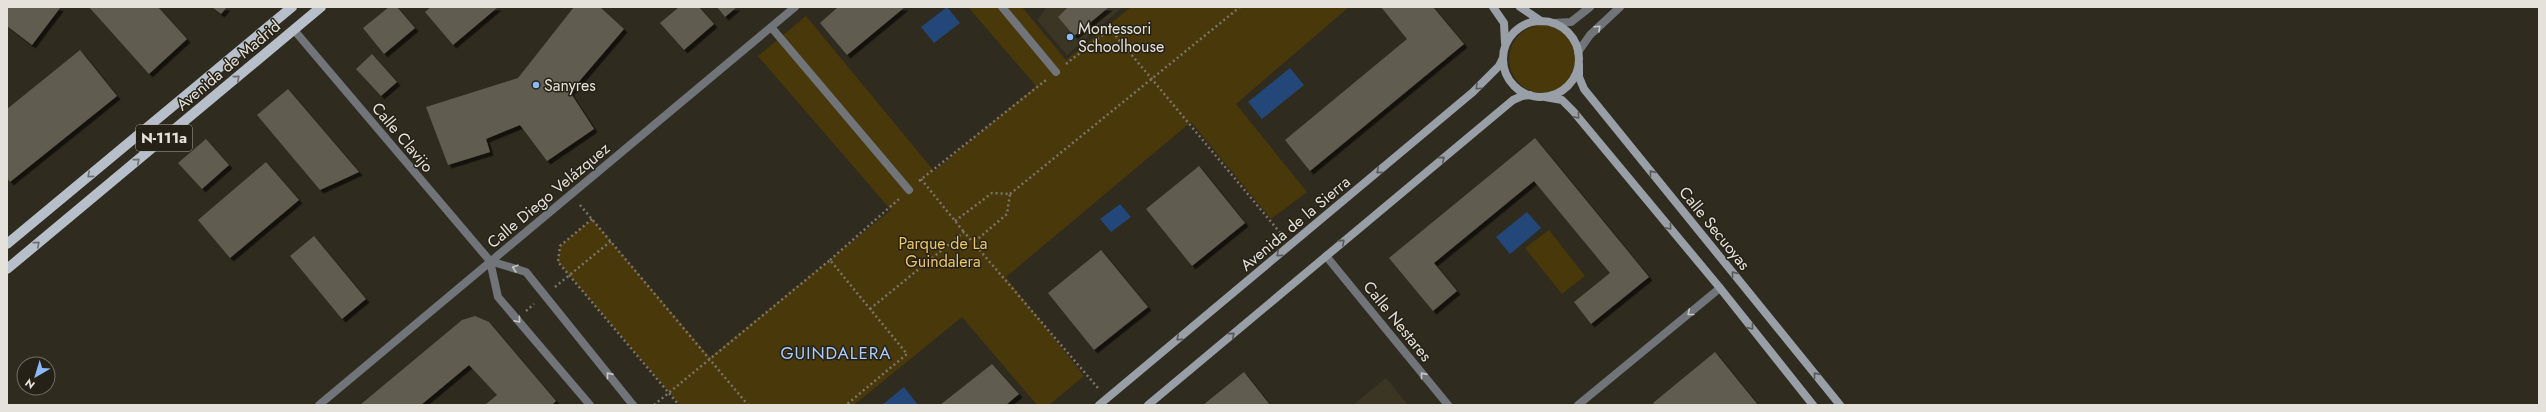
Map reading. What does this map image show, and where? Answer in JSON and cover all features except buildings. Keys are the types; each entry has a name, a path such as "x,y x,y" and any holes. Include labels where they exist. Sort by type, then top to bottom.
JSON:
{"main road":[{"name":"Avenida de Madrid","path":"7,244 292,7"},
{"name":"Avenida de Madrid","path":"7,269 321,7"},
{"path":"1493,7 1504,23 1504,70 1510,81 1530,95"},
{"path":"1520,7 1541,21"},
{"path":"1504,49 1509,38 1518,29 1529,23 1541,21 1554,23 1570,35 1578,52 1579,64 1575,76 1568,86 1557,93 1545,97"},
{"name":"Avenida de la Sierra","path":"1099,405 1473,92 1499,66 1503,58"},
{"name":"Calle Secuoyas","path":"1579,64 1578,77 1587,93 1840,405"},
{"path":"1148,405 1513,100 1522,96 1530,95 1562,100 1570,108 1720,288 1813,405"}],"street":[{"name":"Calle Diego Velázquez","path":"319,405 795,7"},
{"path":"1002,7 1056,72"},
{"path":"1554,23 1571,22 1590,7"},
{"path":"1578,52 1590,34 1620,7"},
{"path":"771,27 909,190"},
{"name":"Calle Clavijo","path":"294,30 490,262 498,297 590,405"},
{"name":"Calle Nestares","path":"1326,256 1448,405"},
{"path":"490,262 526,272 633,405"},
{"path":"1578,405 1720,288"}],"path":[{"path":"955,221 992,193 1010,194 1240,7"},
{"path":"654,405 830,260 921,179 1110,29 1290,245"},
{"path":"921,179 964,232 1107,398"},
{"path":"571,194 748,405"},
{"path":"974,243 1008,214 1010,194"},
{"path":"592,219 560,246 558,262 570,274 679,405"},
{"path":"870,309 964,232"},
{"path":"516,319 610,241"},
{"path":"830,260 907,354 846,405"}],"shaded area":[{"name":"Montessori Schoolhouse","path":"1047,7 1123,7 1067,55 1037,20"},
{"path":"1386,378 1408,405 1353,405"}],"green space":[{"name":"Parque de La Guindalera","path":"968,7 1022,7 1066,60 1131,7 1349,7 1236,104 1307,192 1271,219 1191,122 1006,277 1084,376 1049,405 1037,405 962,317 854,405 680,405 558,262 560,246 592,219 710,357 891,210 758,56 806,16 934,171 1036,86"},
{"path":"1543,25 1556,28 1567,35 1574,46 1577,59 1574,72 1567,83 1556,90 1543,93 1530,90 1519,83 1512,72 1509,59 1512,46 1519,35 1530,28"},
{"path":"1549,230 1585,276 1562,294 1525,248"}],"water":[{"path":"947,7 960,23 934,43 921,27"},
{"path":"1290,68 1304,85 1262,119 1248,102"},
{"path":"1120,204 1131,217 1111,232 1100,219"},
{"path":"1527,212 1541,228 1510,254 1496,237"},
{"path":"904,387 918,405 882,405"}],"place":[{"name":"Montessori Schoolhouse","path":"1070,37"},
{"name":"Sanyres","path":"536,85"}],"district":[{"name":"GUINDALERA","path":"836,353"}]}
